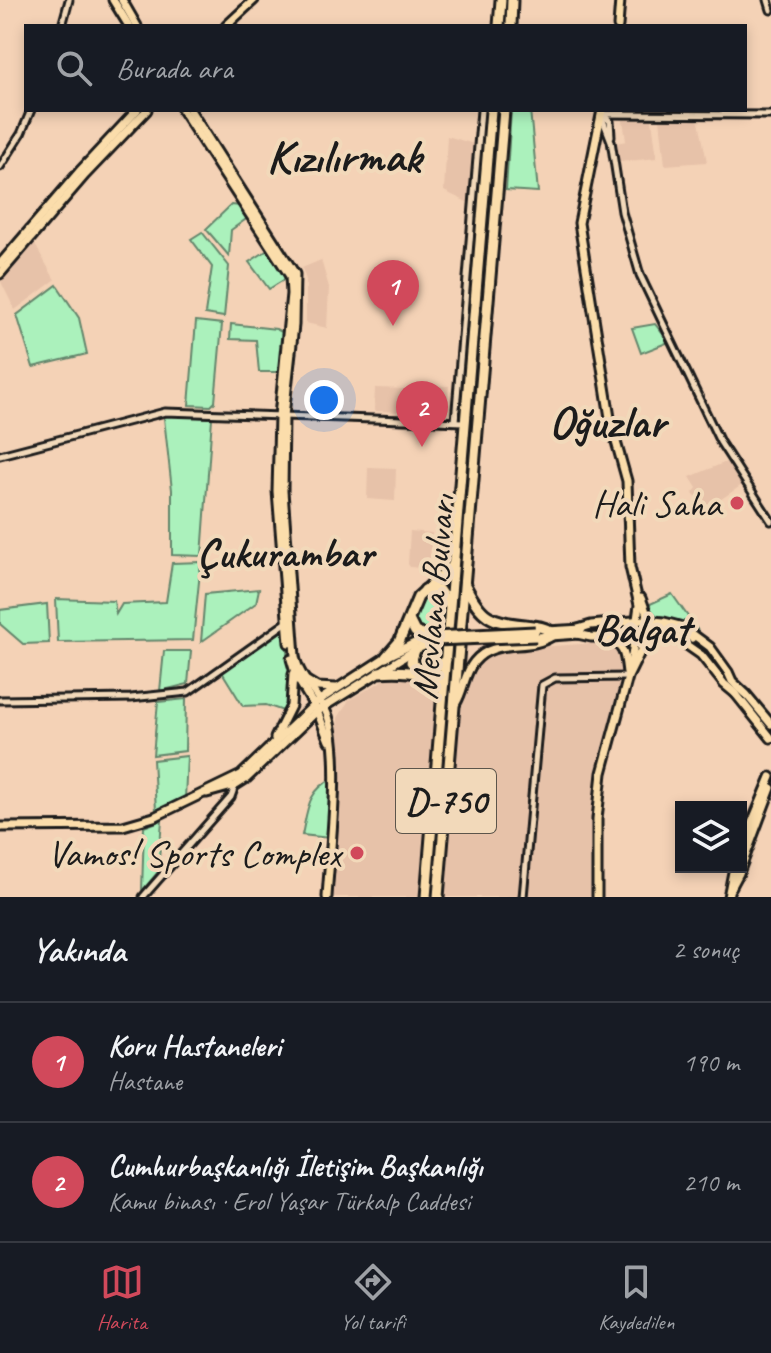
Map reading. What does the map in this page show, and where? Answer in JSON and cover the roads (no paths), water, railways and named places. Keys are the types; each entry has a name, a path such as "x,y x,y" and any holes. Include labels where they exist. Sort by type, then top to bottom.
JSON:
{"highway":[{"path":"499,24 501,0"},
{"path":"511,24 512,0"},
{"name":"Mevlana Bulvarı","path":"426,897 453,565 460,421 491,112"},
{"name":"Mevlana Bulvarı","path":"438,897 504,112"},
{"path":"386,657 399,642 415,604 425,590 453,565"},
{"path":"464,584 480,609 492,620 540,626 551,633"},
{"path":"425,590 439,590 450,606"},
{"path":"409,620 415,632 432,638"},
{"path":"415,650 411,662 419,670 432,670 446,660"},
{"path":"379,672 422,674 444,684"}],"main road":[{"path":"113,0 128,24"},
{"path":"122,0 136,24"},
{"path":"228,24 254,0"},
{"path":"235,24 261,0"},
{"path":"618,24 620,0"},
{"path":"0,264 135,112"},
{"path":"0,274 85,175 145,112"},
{"path":"183,112 275,244"},
{"path":"191,112 275,244 291,285 277,491 293,694 291,706 270,748"},
{"path":"601,112 579,223 603,381 627,481 633,581 639,605 637,620 630,632 629,674"},
{"path":"281,416 295,656 318,706"},
{"path":"597,897 596,849 601,782 629,674 652,628 633,581"},
{"path":"578,632 591,625 637,620 673,624 700,638 732,681 771,724"},
{"path":"771,731 695,640 680,632 658,629 679,636 700,649 771,738"},
{"path":"578,632 621,646 629,674"},
{"path":"230,783 342,685 386,657 432,638 578,632 630,632 646,638 671,637 690,645 738,697 742,707 771,744"},
{"path":"597,637 630,632"},
{"path":"454,705 469,668 485,652 499,647 541,642 551,633"},
{"path":"0,827 135,824 247,778 318,706 432,638"},
{"path":"291,664 327,715 333,749 327,897"},
{"path":"305,679 326,689 342,685"},
{"path":"747,835 771,777"},
{"path":"747,850 771,788"},
{"path":"729,893 733,873"},
{"path":"729,893 738,873"}],"street":[{"path":"63,24 69,0"},
{"path":"768,0 771,10"},
{"path":"0,167 21,134 30,112"},
{"name":"Mevlana Bulvarı","path":"460,421 481,112"},
{"path":"601,112 771,115"},
{"path":"601,112 610,121 618,195 640,275 720,442 771,521"},
{"path":"0,455 160,412 460,421"},
{"path":"0,700 131,698 188,692 287,622"},
{"path":"523,897 542,685 555,678 629,674"},
{"path":"143,897 231,797 230,783"}],"tunnel":[{"path":"628,627 656,627"}],"place":[{"name":"Koru Hastaneleri","path":"393,326"},
{"name":"Cumhurbaşkanlığı İletişim Başkanlığı","path":"422,447"},
{"name":"Hali Saha","path":"737,503"},
{"name":"Vamos! Sports Complex","path":"357,853"}],"district":[{"name":"Kızılırmak","path":"344,157"},
{"name":"Oğuzlar","path":"607,422"},
{"name":"Çukurambar","path":"285,553"},
{"name":"Balgat","path":"642,629"}]}
